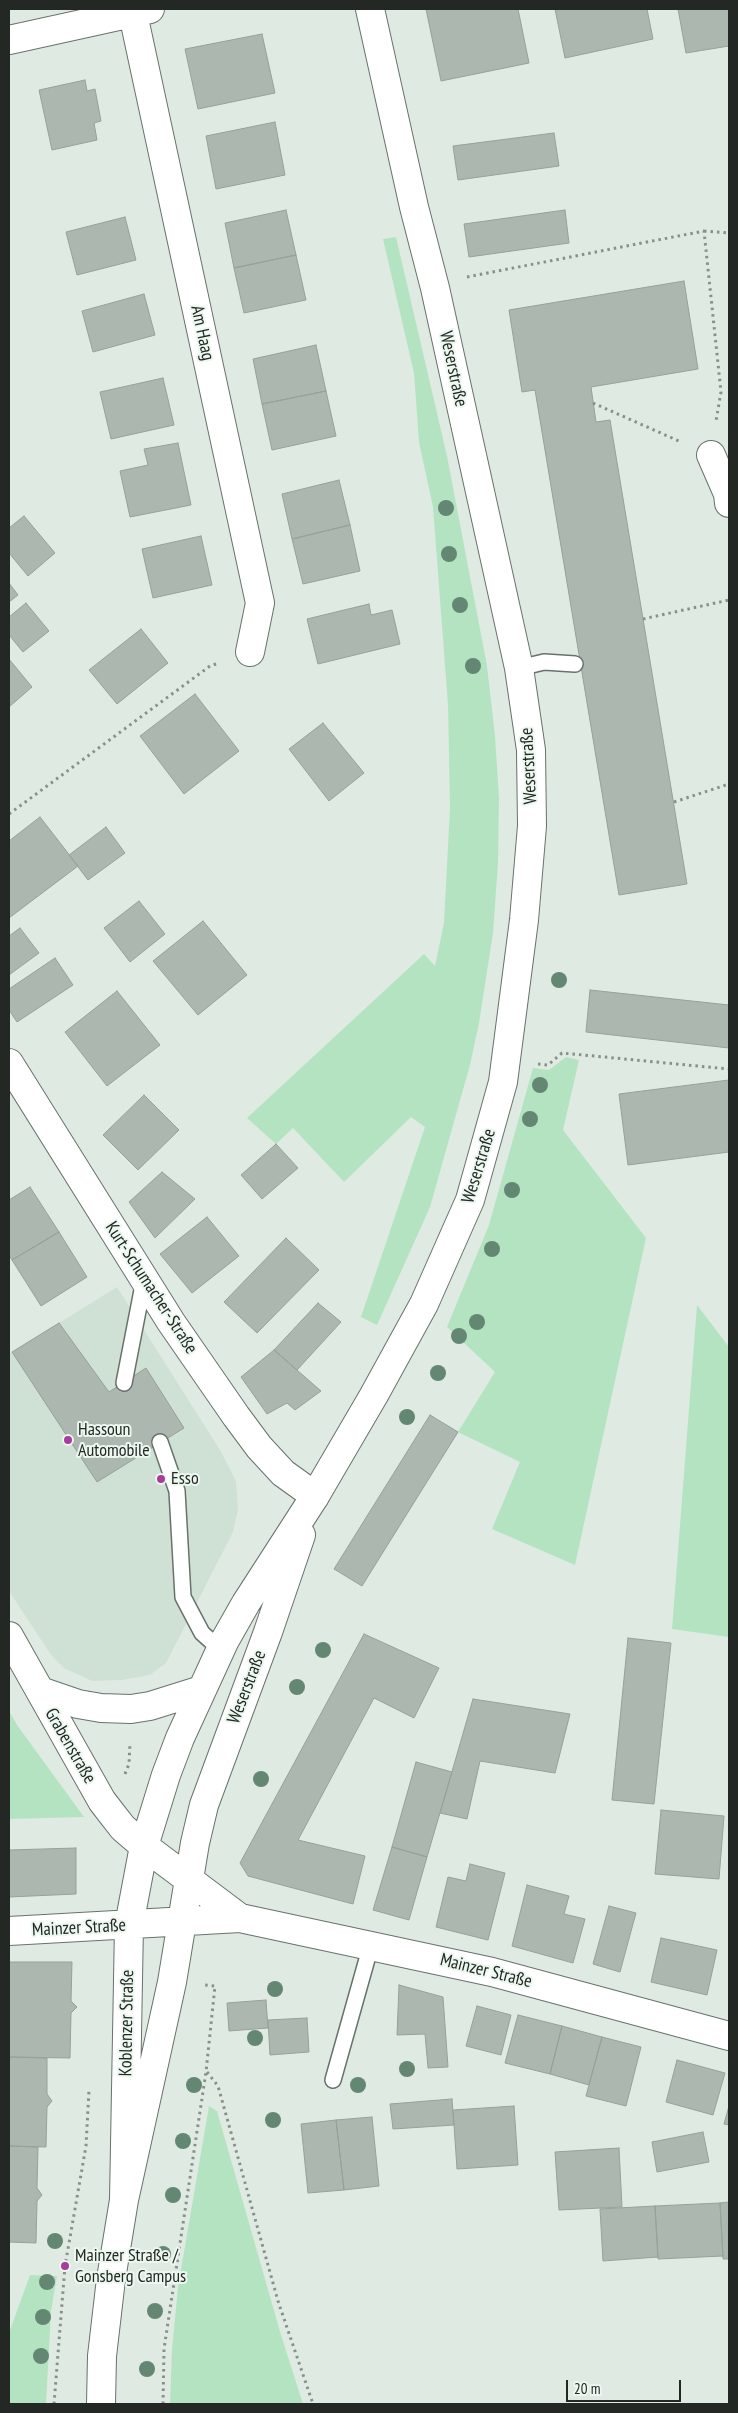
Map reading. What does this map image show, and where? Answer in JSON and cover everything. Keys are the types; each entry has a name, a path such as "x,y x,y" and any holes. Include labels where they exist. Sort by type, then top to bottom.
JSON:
{"street":[{"name":"Weserstraße","path":"144,1846 166,1775 201,1690 221,1650 246,1602 315,1496 424,1304 470,1200 503,1082 524,920 532,826 531,750 519,668 435,288 414,207 370,9"},
{"path":"9,40 142,11"},
{"name":"Am Haag","path":"142,11 260,604 250,652"},
{"path":"711,455 728,494 729,503"},
{"name":"Kurt-Schumacher-Straße","path":"9,1063 171,1322 259,1447 283,1473 315,1496"},
{"name":"Weserstraße","path":"188,1880 204,1804 268,1632 315,1496"},
{"name":"Grabenstraße","path":"9,1636 102,1801 123,1828 188,1880"},
{"path":"40,1691 78,1704 101,1708 131,1709 150,1706 201,1690"},
{"name":"Koblenzer Straße","path":"124,2200 129,1925 144,1846"},
{"name":"Mainzer Straße","path":"188,1880 240,1918"},
{"name":"Koblenzer Straße","path":"101,2404 103,2348 111,2279 124,2200 172,1982 188,1880"},
{"name":"Mainzer Straße","path":"9,1931 240,1918 492,1972 729,2036"}],"lane":[{"path":"519,668 544,662 574,664"},
{"path":"124,1383 144,1280"},
{"path":"160,1442 177,1491 183,1597 202,1632 221,1650"},
{"path":"333,2080 371,1945"}],"path":[{"path":"435,288 461,278 704,231 729,233"},
{"path":"593,403 711,455 721,392 704,231"},
{"path":"643,618 729,600"},
{"path":"9,814 210,666 250,652"},
{"path":"674,802 729,784"},
{"path":"533,1064 548,1065 562,1053 729,1069"},
{"path":"123,1780 129,1764 130,1741"},
{"path":"163,2404 164,2349 206,2072 215,1986"},
{"path":"206,2072 218,2086 278,2300 313,2404"},
{"path":"54,2404 65,2266 86,2146 89,2088"}],"shaded area":[{"path":"117,1287 220,1450 236,1481 238,1509 233,1532 166,1663 150,1675 122,1680 92,1681 64,1668 51,1655 9,1591 9,1354"}],"green space":[{"path":"396,237 447,456 487,666 495,736 499,798 498,863 493,933 479,1023 470,1065 430,1207 377,1325 361,1317 425,1127 411,1117 344,1182 293,1128 276,1144 247,1118 424,954 435,966 444,923 450,808 448,705 433,507 419,442 414,373 383,239"},
{"path":"566,1057 579,1060 563,1130 646,1238 575,1565 492,1529 520,1462 458,1432 495,1372 447,1327 489,1225 533,1068 549,1070"},
{"path":"697,1305 729,1347 729,1637 672,1629"},
{"path":"9,1711 17,1725 84,1817 9,1819"},
{"path":"209,2106 217,2111 281,2335 303,2404 170,2404 172,2350 178,2287"},
{"path":"30,2275 57,2276 51,2311 46,2404 9,2404 9,2333"}],"building":[{"path":"426,9 518,9 529,63 441,81"},
{"path":"555,9 647,9 653,39 565,58"},
{"path":"678,9 729,9 729,46 686,53"},
{"path":"262,34 275,93 198,109 185,49"},
{"path":"85,80 87,91 95,89 101,121 94,123 97,140 52,150 39,90"},
{"path":"275,122 285,175 216,189 206,136"},
{"path":"554,133 559,166 458,180 453,146"},
{"path":"286,210 296,255 234,268 225,223"},
{"path":"565,210 569,243 469,257 464,224"},
{"path":"125,217 136,260 77,275 66,232"},
{"path":"296,255 306,300 244,313 234,268"},
{"path":"684,281 698,369 591,387 596,422 610,420 687,884 619,895 535,390 522,392 509,310"},
{"path":"144,294 155,335 93,352 82,311"},
{"path":"316,345 326,391 262,404 253,359"},
{"path":"163,378 174,425 111,439 100,392"},
{"path":"326,391 336,436 272,450 262,404"},
{"path":"178,443 191,505 130,517 120,471 148,465 144,449"},
{"path":"339,480 350,525 292,539 282,494"},
{"path":"24,516 55,553 28,576 9,553 9,528"},
{"path":"350,525 360,571 303,584 292,539"},
{"path":"201,536 212,585 153,598 142,549"},
{"path":"9,583 18,595 9,602"},
{"path":"26,603 49,631 23,652 9,635 9,617"},
{"path":"369,604 371,615 392,610 400,644 318,664 307,619"},
{"path":"141,629 168,663 117,704 89,670"},
{"path":"9,659 32,687 9,707"},
{"path":"195,694 239,751 184,794 140,736"},
{"path":"323,723 364,773 329,801 289,749"},
{"path":"40,817 78,866 9,918 9,841"},
{"path":"106,827 125,853 88,880 69,855"},
{"path":"139,901 165,934 130,962 104,928"},
{"path":"203,921 247,975 198,1015 153,961"},
{"path":"20,928 39,953 9,975 9,936"},
{"path":"55,958 73,985 17,1022 9,1010 9,989"},
{"path":"590,990 729,1005 729,1048 586,1032"},
{"path":"117,991 160,1045 107,1086 65,1032"},
{"path":"729,1080 729,1152 628,1165 619,1094"},
{"path":"144,1095 179,1130 138,1170 103,1135"},
{"path":"276,1144 298,1168 262,1199 241,1175"},
{"path":"162,1172 195,1199 155,1238 129,1202"},
{"path":"30,1187 59,1232 12,1260 9,1255 9,1200"},
{"path":"207,1217 239,1256 192,1293 160,1254"},
{"path":"59,1232 87,1277 41,1306 12,1260"},
{"path":"286,1238 319,1270 257,1333 224,1302"},
{"path":"318,1303 341,1322 297,1370 274,1350"},
{"path":"59,1323 109,1392 146,1368 184,1428 97,1482 12,1352"},
{"path":"274,1350 321,1391 295,1410 287,1403 267,1414 241,1377"},
{"path":"430,1415 458,1432 362,1586 334,1569"},
{"path":"364,1634 439,1668 414,1718 374,1698 298,1840 365,1856 353,1904 248,1876 240,1863"},
{"path":"628,1638 671,1643 654,1804 612,1800"},
{"path":"473,1699 570,1714 555,1773 480,1761 467,1819 440,1813"},
{"path":"416,1762 452,1772 427,1857 392,1847"},
{"path":"661,1810 724,1816 719,1879 655,1874"},
{"path":"392,1847 427,1857 409,1920 373,1910"},
{"path":"76,1848 76,1894 9,1897 9,1850"},
{"path":"470,1864 505,1873 488,1940 436,1927 448,1877 466,1881"},
{"path":"527,1885 569,1896 564,1914 585,1919 573,1963 512,1946"},
{"path":"609,1906 636,1913 620,1972 593,1964"},
{"path":"661,1938 717,1950 707,1995 651,1982"},
{"path":"9,1962 72,1962 71,2001 77,2007 71,2013 70,2058 9,2057"},
{"path":"399,1985 443,1997 448,2067 428,2068 425,2034 397,2035"},
{"path":"266,2000 268,2028 229,2031 227,2003"},
{"path":"477,2006 511,2015 501,2055 466,2046"},
{"path":"518,2015 562,2026 550,2074 505,2063"},
{"path":"307,2018 309,2052 270,2055 268,2020"},
{"path":"562,2026 602,2037 589,2085 550,2074"},
{"path":"602,2037 641,2047 626,2106 586,2096"},
{"path":"9,2057 47,2058 47,2094 52,2101 47,2107 46,2147 9,2146"},
{"path":"677,2060 725,2073 713,2115 666,2102"},
{"path":"452,2099 454,2125 393,2129 390,2104"},
{"path":"514,2106 518,2165 457,2169 453,2110"},
{"path":"729,2106 729,2125 724,2124"},
{"path":"372,2117 379,2186 344,2190 336,2120"},
{"path":"336,2120 344,2190 308,2193 301,2124"},
{"path":"703,2132 709,2162 657,2172 652,2142"},
{"path":"9,2146 38,2147 37,2188 42,2195 37,2201 36,2243 9,2242"},
{"path":"619,2148 622,2207 559,2210 555,2152"},
{"path":"729,2202 729,2259 723,2259 720,2203"},
{"path":"720,2203 723,2256 658,2259 655,2206"},
{"path":"655,2206 658,2257 603,2261 600,2209"}],"place":[{"name":"Hassoun Automobile","path":"68,1440"},
{"name":"Esso","path":"161,1479"},
{"name":"Mainzer Straße / Gonsberg Campus","path":"65,2266"}]}
